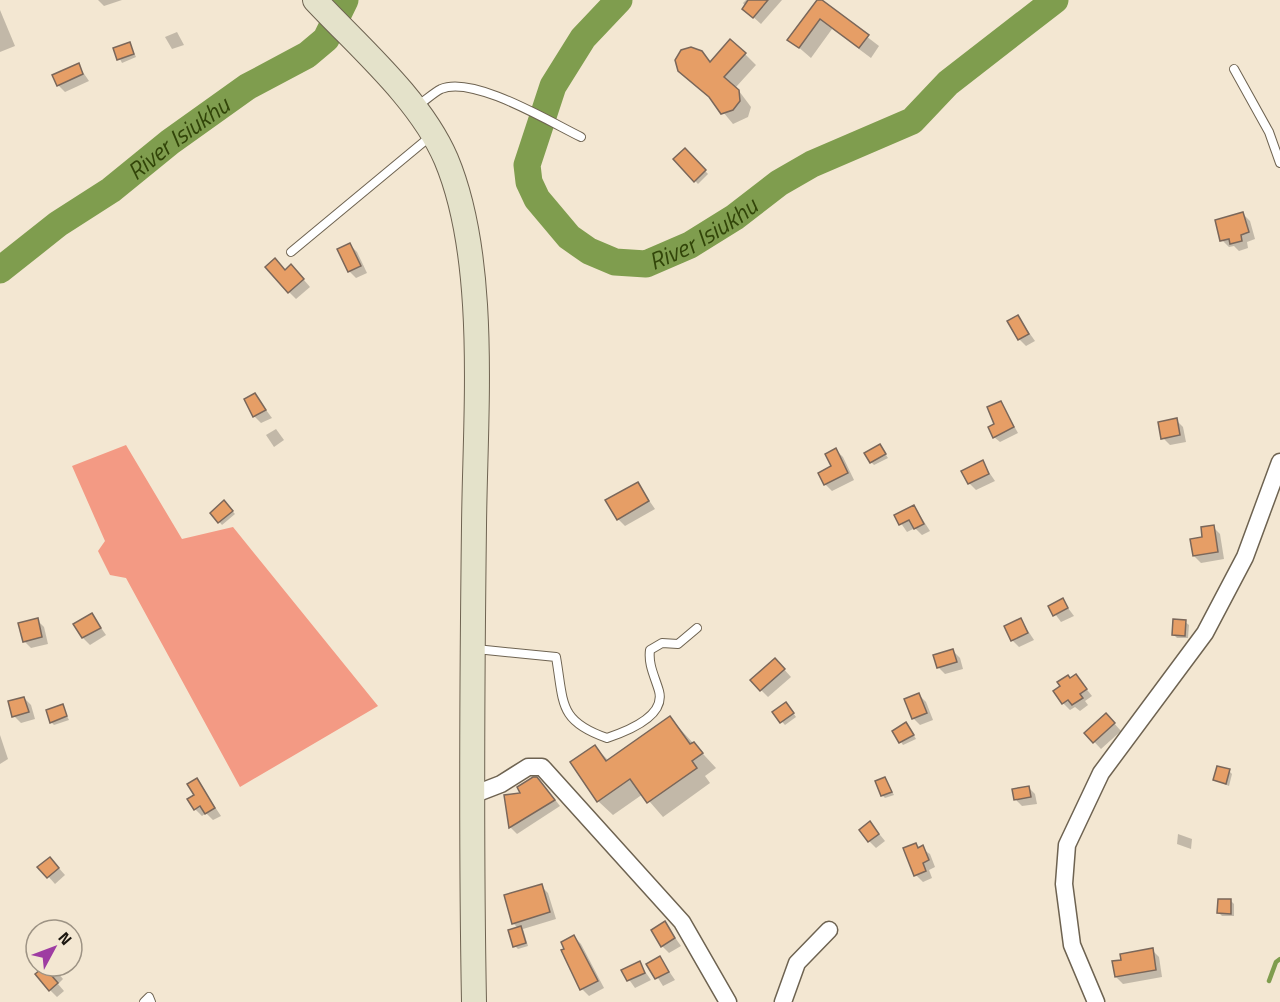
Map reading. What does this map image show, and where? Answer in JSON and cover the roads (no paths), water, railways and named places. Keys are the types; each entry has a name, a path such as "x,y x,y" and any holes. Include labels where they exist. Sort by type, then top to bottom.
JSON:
{"main road":[{"path":"315,0 415,107 446,159 464,222 476,305 470,796 474,1002"}],"street":[{"path":"1096,1002 1072,945 1064,884 1067,845 1101,773 1205,633 1245,557 1280,462"},
{"path":"470,796 501,784 528,767 542,767 682,922 728,1002"},
{"path":"783,1002 797,963 829,930"}],"lane":[{"path":"1234,69 1269,132 1280,163"},
{"path":"415,107 441,89 467,87 519,106 581,137"},
{"path":"291,252 432,134"},
{"path":"472,649 556,657 566,713 573,722 607,738 633,728 655,711 660,695 649,660 650,650 662,643 678,644 697,628"},
{"path":"144,1002 149,997 152,1002"}],"waterway":[{"name":"River Isiukhu","path":"0,270 58,224 111,190 170,142 247,87 307,55 326,39 345,0"},
{"name":"River Isiukhu","path":"619,0 583,38 553,86 527,165 529,182 537,199 569,237 589,251 615,262 646,264 690,245 735,217 779,183 812,164 912,121 948,83 1055,0"},
{"path":"1269,981 1276,962 1280,959"}]}
